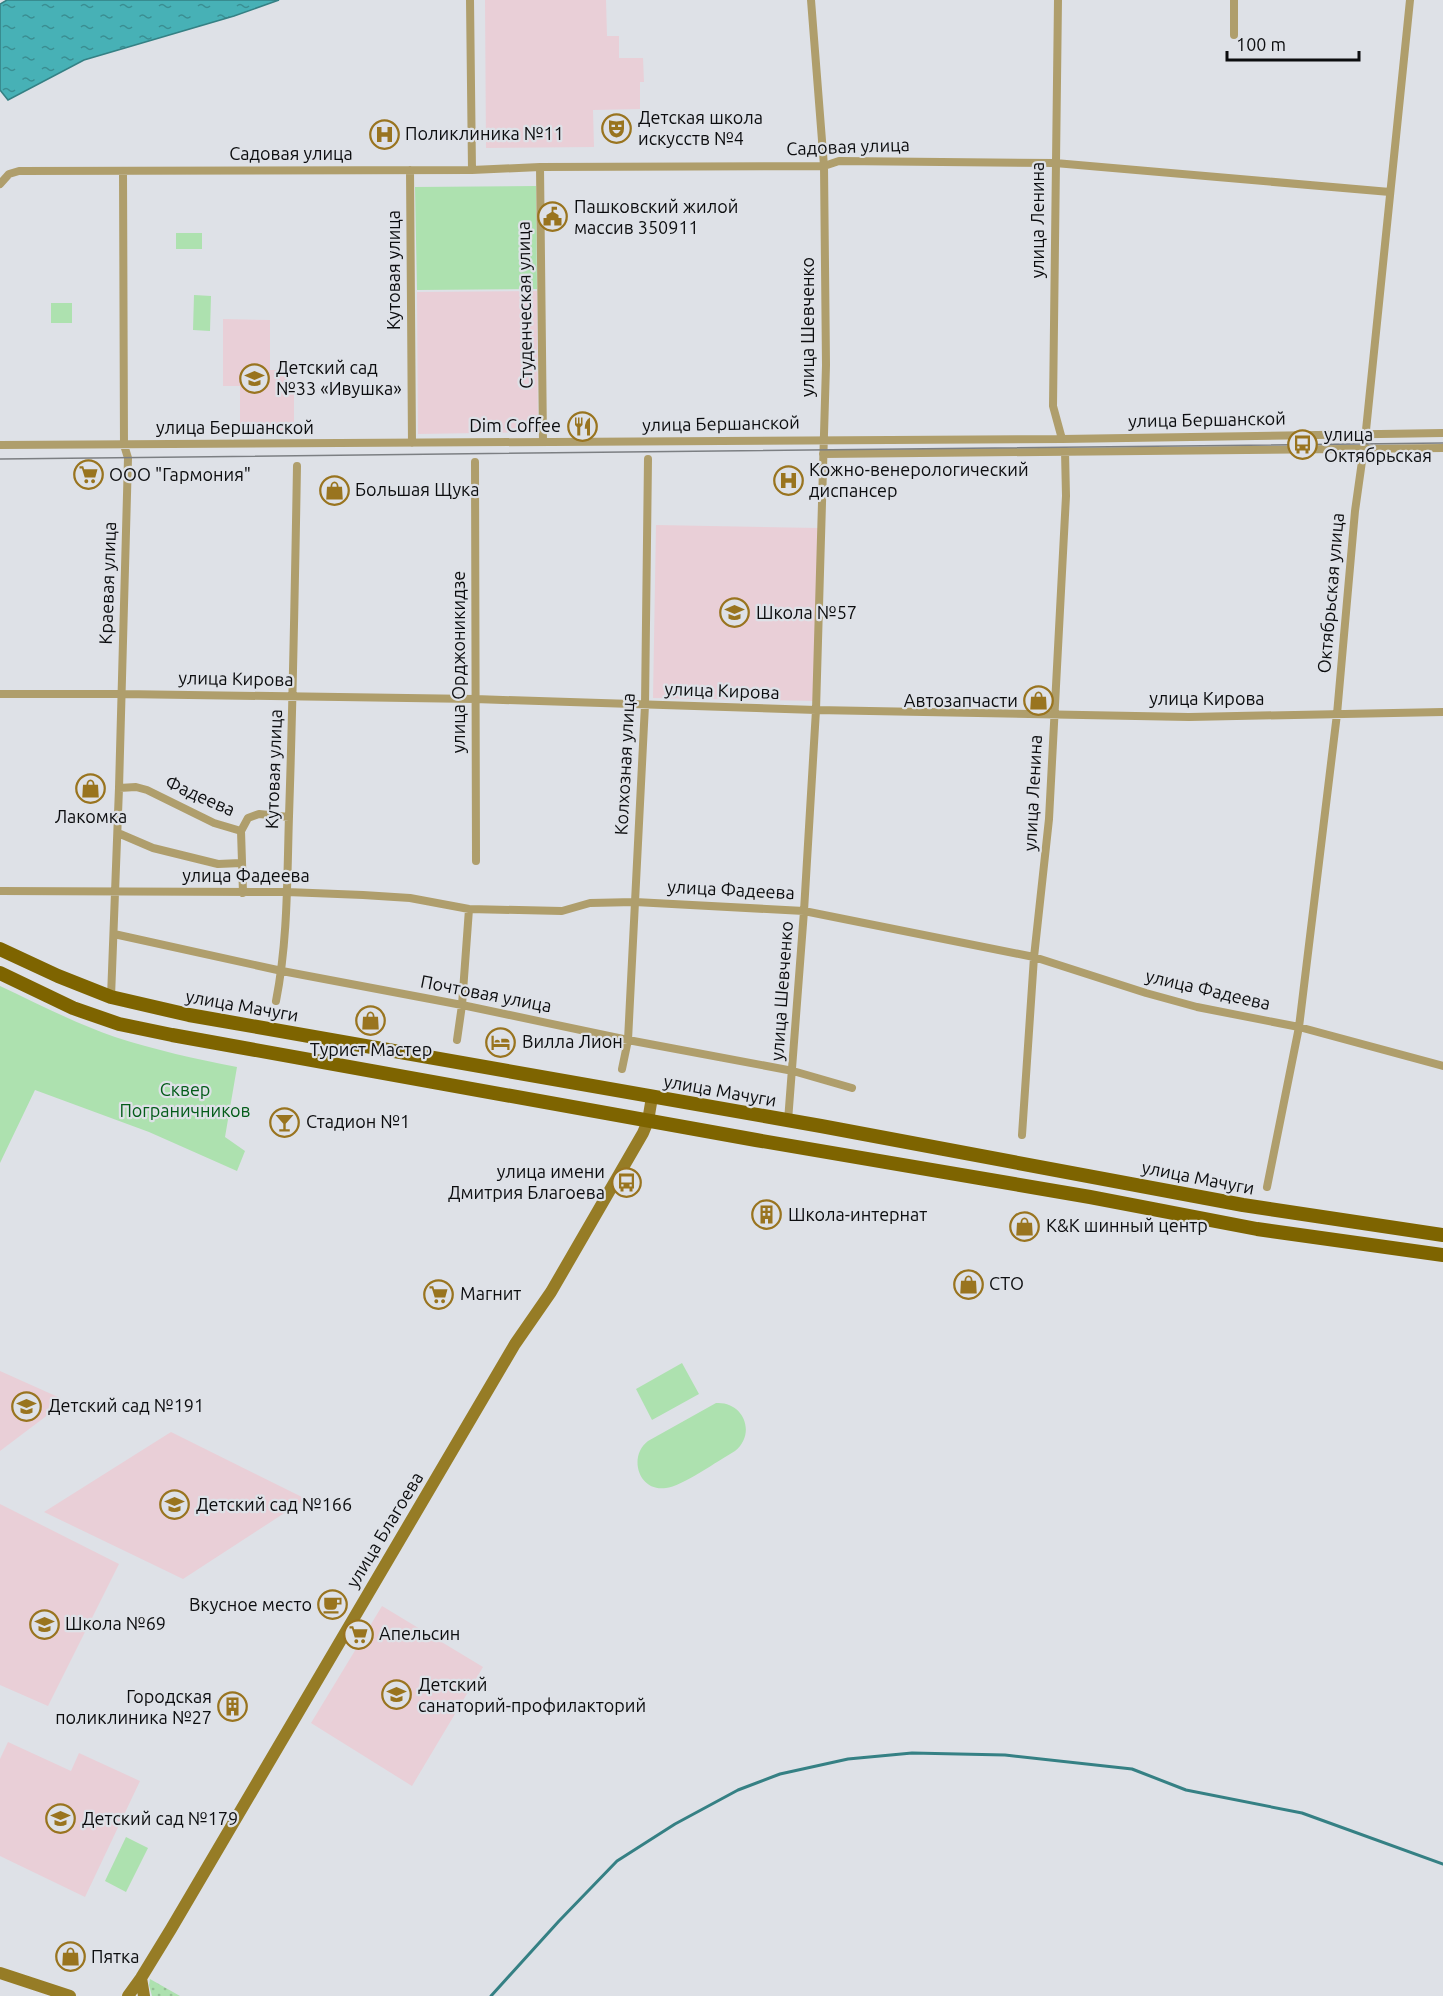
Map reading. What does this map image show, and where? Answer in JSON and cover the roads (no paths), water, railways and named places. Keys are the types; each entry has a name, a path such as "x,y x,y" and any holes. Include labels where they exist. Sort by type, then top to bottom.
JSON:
{"main road":[{"name":"улица Мачуги","path":"0,949 111,997 189,1015 788,1120 1243,1205 1443,1236"},
{"path":"0,973 73,1008 119,1024 193,1039 1090,1197 1257,1229 1443,1255"},
{"path":"894,1163 886,1158 885,1150 888,1144 896,1141"}],"street":[{"path":"470,0 472,170"},
{"name":"улица Шевченко","path":"788,1120 816,710 826,365 824,166 811,0"},
{"name":"улица Ленина","path":"1058,0 1053,406 1062,439"},
{"path":"1234,0 1234,35"},
{"name":"Октябрьская улица","path":"1267,1187 1299,1027 1337,714 1355,511 1410,0"},
{"name":"Садовая улица","path":"0,184 9,174 19,171 472,170 540,167 824,166 839,161 1055,163 1390,192"},
{"name":"Студенческая улица","path":"540,167 543,442"},
{"name":"Кутовая улица","path":"410,170 412,443"},
{"name":"Краевая улица","path":"111,997 129,454 124,445 123,171"},
{"name":"улица Бершанской","path":"0,445 1062,439 1443,433"},
{"name":"улица Бершанской","path":"823,454 1443,448"},
{"name":"улица Ленина","path":"1022,1135 1035,957 1049,819 1066,496 1065,452"},
{"name":"Колхозная улица","path":"622,1069 628,1040 645,705 648,459"},
{"name":"улица Орджоникидзе","path":"474,462 476,861"},
{"name":"Кутовая улица","path":"276,1001 282,972 287,892 294,696 297,466"},
{"name":"улица Кирова","path":"0,694 475,699 816,710 1189,717 1443,712"},
{"name":"Фадеева","path":"119,788 136,787 147,790 214,823 241,831 243,893"},
{"path":"241,831 248,818 259,814 289,817"},
{"path":"118,833 153,848 218,864 241,863"},
{"name":"улица Фадеева","path":"0,891 287,892 410,898 469,909 562,911 590,903 635,902 804,911 1035,957 1197,1007 1299,1027 1443,1066"},
{"path":"457,1040 469,909"},
{"name":"Почтовая улица","path":"114,934 282,972 462,1005 628,1040 793,1071 852,1088"},
{"name":"улица Благоева","path":"128,1996 141,1978 515,1344 551,1292 643,1133 652,1097"},
{"path":"0,1973 70,1996"},
{"path":"141,1978 144,1996"}],"water":[{"path":"7,0 279,0 234,16 84,60 8,100 0,90 0,4"}],"waterway":[{"path":"491,1996 617,1861 675,1824 738,1790 780,1774 848,1759 912,1753 1005,1755 1132,1769 1186,1790 1302,1813 1443,1864"}],"tram line":[{"path":"0,459 1443,443"}],"place":[{"name":"Детская школа искусств №4","path":"617,128"},
{"name":"Поликлиника №11","path":"384,134"},
{"name":"Пашковский жилой массив 350911","path":"553,217"},
{"name":"Детский сад №33 «Ивушка»","path":"255,378"},
{"name":"Dim Coffee","path":"582,426"},
{"name":"улица Октябрьская","path":"1303,445"},
{"name":"ООО \"Гармония\"","path":"88,475"},
{"name":"Кожно-венерологический диспансер","path":"788,480"},
{"name":"Большая Щука","path":"334,490"},
{"name":"Школа №57","path":"735,613"},
{"name":"Автозапчасти","path":"1039,701"},
{"name":"Лакомка","path":"91,788"},
{"name":"Турист Мастер","path":"371,1021"},
{"name":"Вилла Лион","path":"501,1042"},
{"name":"Стадион №1","path":"285,1122"},
{"name":"улица имени Дмитрия Благоева","path":"626,1182"},
{"name":"Школа-интернат","path":"767,1215"},
{"name":"K&K шинный центр","path":"1025,1226"},
{"name":"СТО","path":"968,1284"},
{"name":"Магнит","path":"439,1294"},
{"name":"Детский сад №191","path":"27,1406"},
{"name":"Детский сад №166","path":"175,1505"},
{"name":"Вкусное место","path":"333,1605"},
{"name":"Школа №69","path":"44,1624"},
{"name":"Апельсин","path":"358,1634"},
{"name":"Детский санаторий-профилакторий","path":"397,1695"},
{"name":"Городская поликлиника №27","path":"233,1707"},
{"name":"Детский сад №179","path":"61,1819"},
{"name":"Пятка","path":"70,1957"}],"park label":[{"name":"Сквер Пограничников","path":"185,1100"}]}
